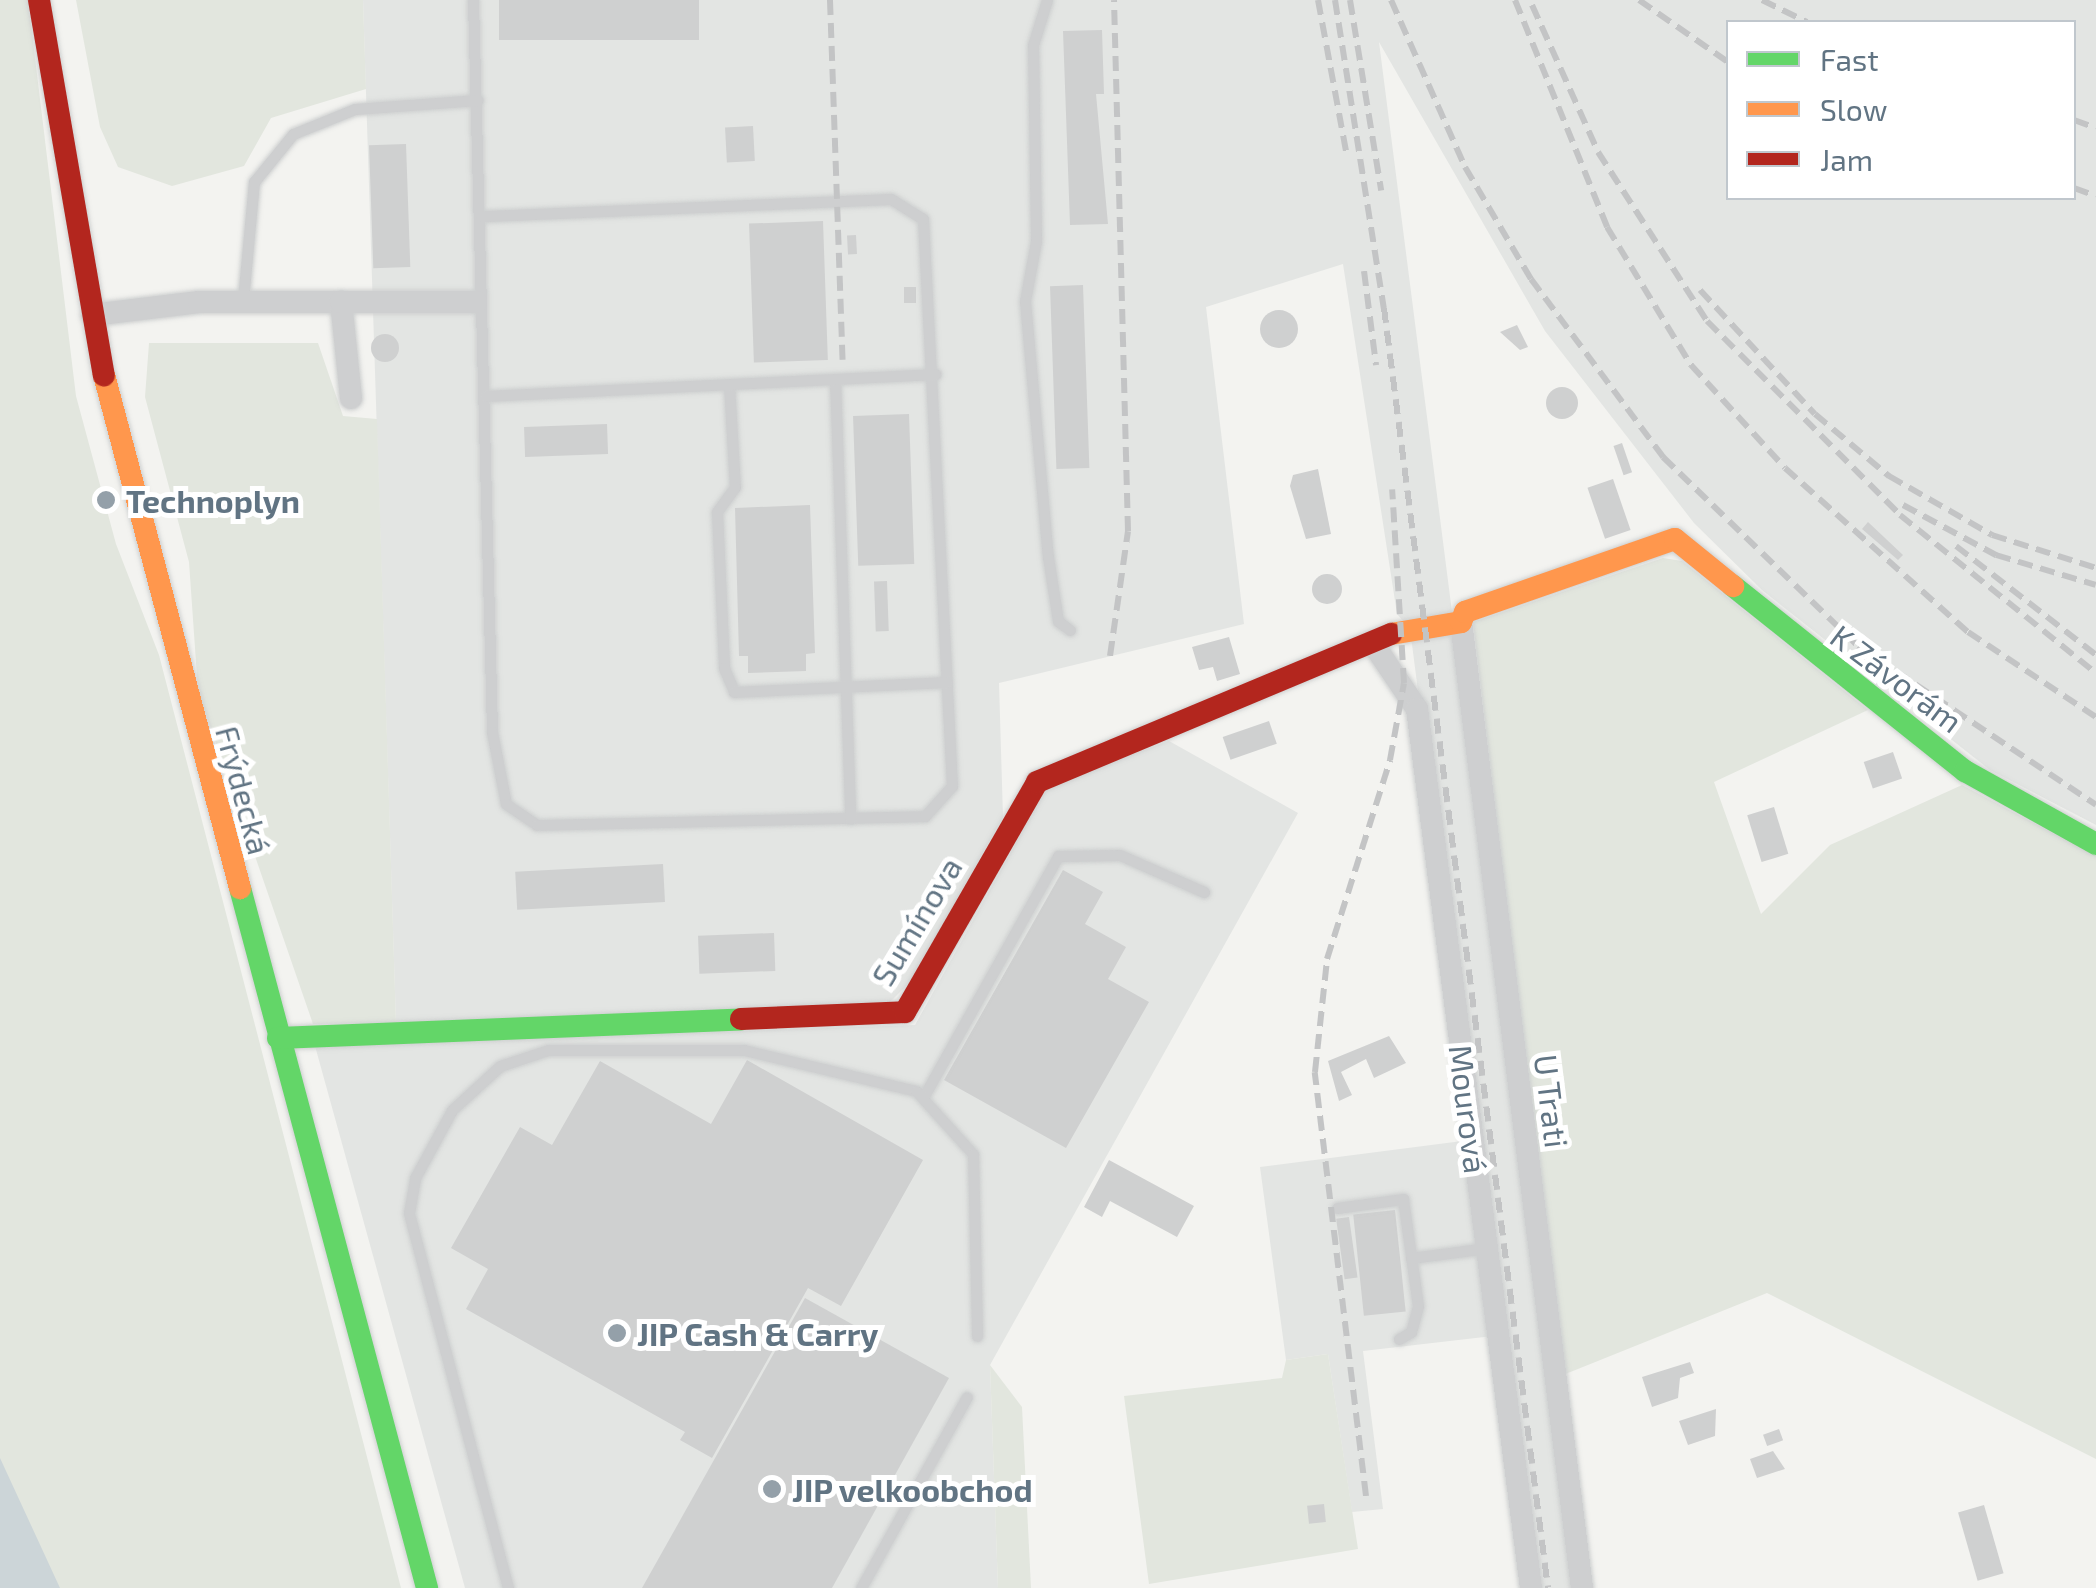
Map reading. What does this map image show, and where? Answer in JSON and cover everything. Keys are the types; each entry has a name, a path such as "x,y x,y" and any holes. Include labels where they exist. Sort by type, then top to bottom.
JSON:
{"street":[{"name":"Frýdecká","path":"39,0 92,314 278,1038 427,1588"},
{"path":"92,314 243,300 476,302"},
{"path":"341,302 351,398"},
{"name":"K Závorám","path":"1463,617 1675,540 1965,771 2096,844"},
{"name":"Sumínova","path":"278,1038 904,1012 1036,782 1374,644 1397,631 1463,617"},
{"name":"U Trati","path":"1463,617 1582,1588"},
{"name":"Mourová","path":"1374,644 1417,709 1531,1588"}],"lane":[{"path":"473,0 481,216 476,302 486,396 492,732 506,804 536,825 925,816 952,786 927,230 904,202 481,216"},
{"path":"1047,0 1033,45 1036,241 1025,300 1048,557 1058,622 1070,630"},
{"path":"243,300 254,182 293,134 355,110 478,100"},
{"path":"486,396 935,374"},
{"path":"835,380 850,819"},
{"path":"729,384 735,487 717,512 724,668 734,692 948,682"},
{"path":"924,1096 1058,856 1120,855 1204,892"},
{"path":"508,1588 409,1213 416,1178 457,1102 515,1059 560,1050 760,1052 924,1096 973,1154 977,1336"},
{"path":"1338,1208 1403,1200 1418,1306 1412,1332 1399,1339"},
{"path":"1411,1258 1487,1248"},
{"path":"861,1588 967,1397"}],"shaded area":[{"path":"0,0 28,0 76,396 116,544 159,655 401,1588 59,1588 0,1473"},
{"path":"76,0 363,0 366,89 271,118 244,166 172,186 118,167 100,127"},
{"path":"363,0 2096,0 2096,825 1990,770 1762,590 1694,523 1545,331 1379,42 1577,1588 1534,1588 1410,629 1397,614 1343,264 1206,307 1244,624 999,683 1003,817 911,981 889,1003 396,1023"},
{"path":"149,343 318,343 343,416 377,419 396,1023 313,1024 198,691 189,562 145,397"},
{"path":"1663,558 1682,561 1868,710 1714,782 1761,914 1830,845 1962,785 2096,856 2096,1459 1767,1293 1563,1375 1473,622"},
{"path":"1169,741 1298,813 990,1365 998,1588 465,1588 315,1046 915,1025 1048,785"},
{"path":"1470,1140 1493,1336 1363,1351 1383,1509 1352,1512 1328,1354 1286,1360 1260,1167"},
{"path":"1328,1354 1358,1549 1149,1584 1124,1396 1282,1378 1286,1360"},
{"path":"990,1365 1022,1407 1031,1588 998,1588"},
{"path":"0,1458 60,1588 0,1588"}],"building":[{"path":"499,0 699,0 699,40 499,40"},
{"path":"1102,30 1104,94 1096,94 1108,224 1070,225 1063,31"},
{"path":"753,126 755,161 727,162 725,127"},
{"path":"406,144 410,267 373,268 369,145"},
{"path":"823,221 828,360 754,362 749,224"},
{"path":"847,235 856,235 857,254 848,254"},
{"path":"1083,285 1089,468 1056,469 1050,286"},
{"path":"904,287 916,287 916,303 904,303"},
{"path":"1279,310 1292,316 1298,329 1292,342 1279,348 1266,342 1260,329 1266,316"},
{"path":"1517,325 1528,347 1520,350 1500,332"},
{"path":"385,334 395,338 399,348 395,358 385,362 375,358 371,348 375,338"},
{"path":"1562,387 1574,391 1578,403 1574,415 1562,419 1550,415 1546,403 1550,391"},
{"path":"909,414 914,564 858,566 853,416"},
{"path":"607,424 608,454 525,457 524,427"},
{"path":"1622,443 1632,472 1624,475 1613,446"},
{"path":"1318,469 1331,534 1306,539 1290,486 1293,475"},
{"path":"1613,479 1631,530 1605,539 1587,488"},
{"path":"810,505 815,653 806,654 806,671 748,673 748,656 739,656 735,508"},
{"path":"1868,522 1903,555 1898,560 1862,529"},
{"path":"1327,574 1338,578 1342,589 1338,600 1327,604 1316,600 1312,589 1316,578"},
{"path":"874,581 887,581 889,631 876,631"},
{"path":"1229,637 1240,674 1217,681 1213,667 1199,670 1192,647"},
{"path":"1269,721 1277,744 1230,760 1223,737"},
{"path":"1893,752 1902,778 1873,789 1864,762"},
{"path":"1774,807 1788,854 1762,862 1747,815"},
{"path":"663,864 665,902 517,910 515,872"},
{"path":"1063,870 1103,892 1085,924 1126,947 1108,979 1149,1002 1066,1148 944,1080"},
{"path":"774,933 775,971 699,974 698,936"},
{"path":"1389,1036 1406,1063 1374,1078 1366,1059 1341,1072 1352,1095 1339,1101 1328,1061"},
{"path":"747,1060 923,1160 841,1306 808,1288 712,1458 680,1440 685,1432 466,1309 488,1269 451,1248 520,1127 552,1145 600,1061 711,1124"},
{"path":"1109,1160 1194,1206 1177,1237 1110,1201 1102,1217 1084,1207"},
{"path":"1395,1210 1406,1311 1364,1316 1353,1214"},
{"path":"1349,1217 1357,1277 1345,1279 1336,1219"},
{"path":"805,1298 949,1378 832,1588 642,1588"},
{"path":"1690,1362 1694,1373 1680,1378 1678,1398 1652,1407 1642,1377"},
{"path":"1716,1409 1715,1436 1688,1445 1679,1421"},
{"path":"1779,1429 1783,1440 1767,1446 1763,1435"},
{"path":"1773,1451 1785,1469 1757,1478 1750,1459"},
{"path":"1324,1504 1326,1522 1309,1524 1307,1506"},
{"path":"1984,1505 2004,1573 1978,1581 1958,1512"}],"railway":[{"path":"830,0 843,367"},
{"path":"1110,656 1128,531 1114,0"},
{"path":"1318,0 1347,157"},
{"path":"1335,0 1384,308 1548,1588"},
{"path":"1350,0 1381,190"},
{"path":"1391,0 1465,167 1531,279 1663,457 1858,646 2096,805"},
{"path":"1515,0 1607,227 1691,365 1785,468 1968,632 2096,717"},
{"path":"1639,0 1726,61"},
{"path":"1762,0 1803,20"},
{"path":"1532,5 1598,152 1707,321 1900,515 2096,673"},
{"path":"2076,121 2096,128"},
{"path":"2076,189 2096,196"},
{"path":"1364,271 1376,365"},
{"path":"1700,290 1815,414 1889,476 1992,535 2096,568"},
{"path":"1366,1496 1315,1072 1327,959 1390,760 1404,683 1392,489"},
{"path":"1903,505 1996,555 2096,585"},
{"path":"1956,546 2096,655"}],"traffic: fast":[{"path":"1733,586 1965,771 2096,844"},
{"path":"240,888 427,1588"},
{"path":"278,1038 741,1019"}],"traffic: slow":[{"path":"104,375 240,888"},
{"path":"1391,634 1461,622 1465,612 1675,539 1733,586"}],"traffic: jam":[{"path":"39,0 104,375"},
{"path":"741,1019 905,1012 1037,782 1391,634"}],"place":[{"name":"Technoplyn","path":"106,500"},
{"name":"JIP Cash & Carry","path":"617,1333"},
{"name":"JIP velkoobchod","path":"772,1489"}]}
